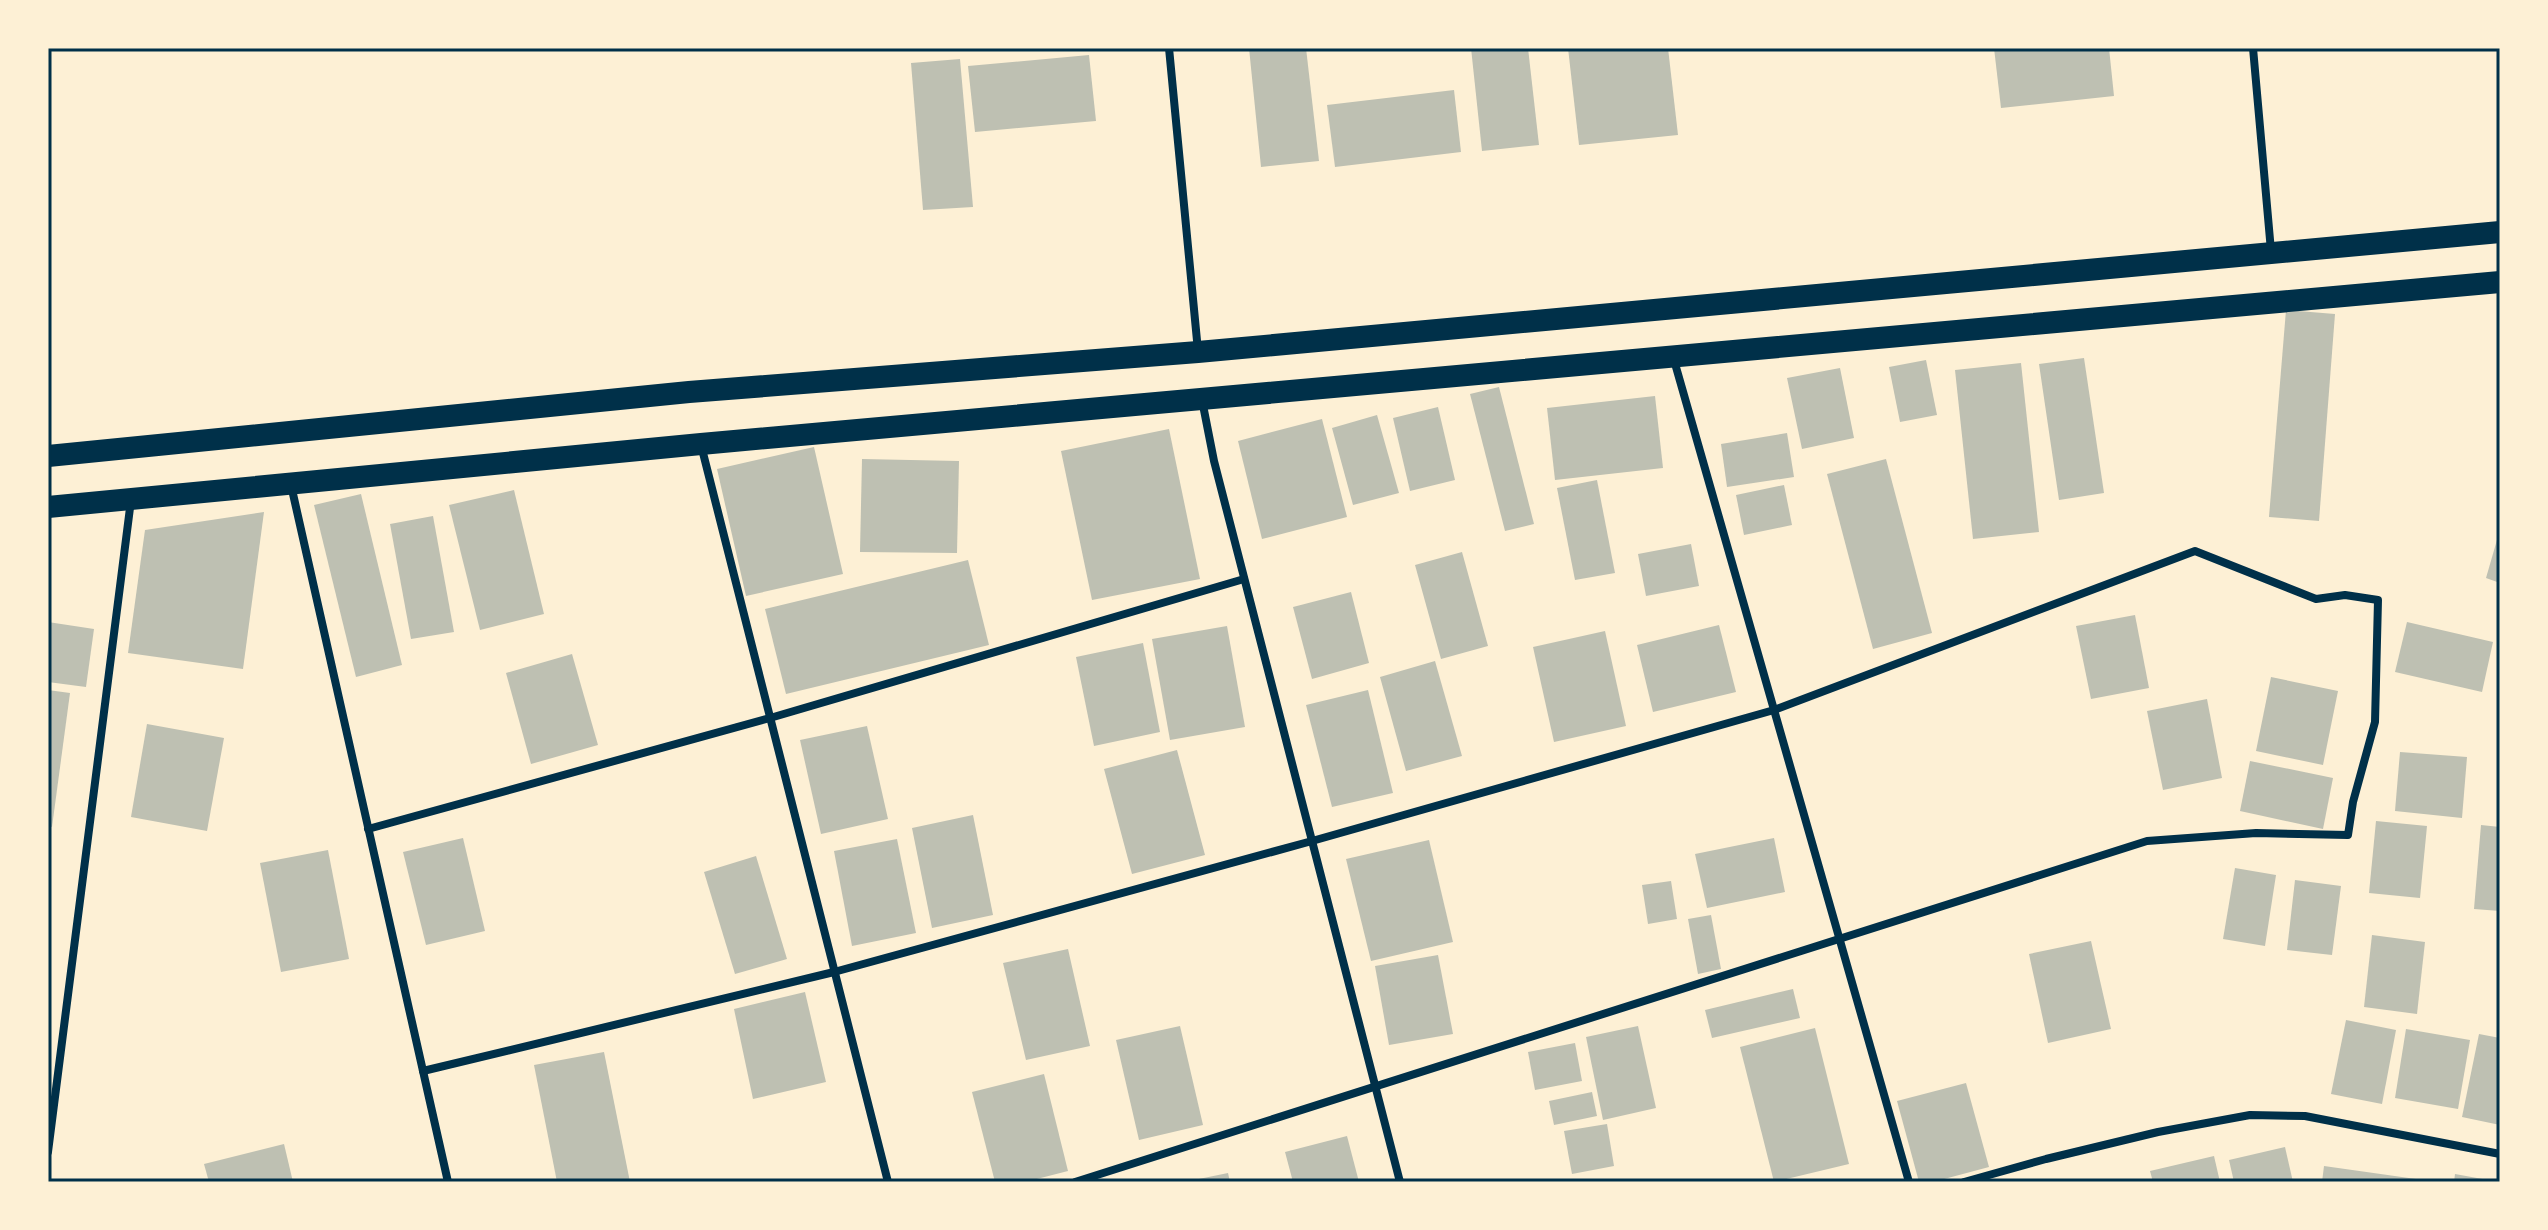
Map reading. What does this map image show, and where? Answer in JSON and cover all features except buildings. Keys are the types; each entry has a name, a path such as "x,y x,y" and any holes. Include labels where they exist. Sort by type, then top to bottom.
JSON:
{"highway":[{"path":"48,456 689,392 1198,352 2500,232"},
{"path":"48,507 1202,398 2500,282"}],"street":[{"path":"1169,48 1198,352"},
{"path":"2253,48 2271,251"},
{"path":"1672,355 1909,1182"},
{"path":"1202,398 1214,461 1400,1182"},
{"path":"701,444 888,1182"},
{"path":"291,484 448,1182"},
{"path":"48,1152 131,499"},
{"path":"423,1071 834,972 1774,710 2195,551 2316,599 2345,595 2378,600 2375,722 2353,802 2348,835 2256,833 2147,841 1075,1182"},
{"path":"368,829 770,718 1244,579"},
{"path":"1964,1182 2158,1132 2250,1115 2305,1116 2500,1154"}]}
